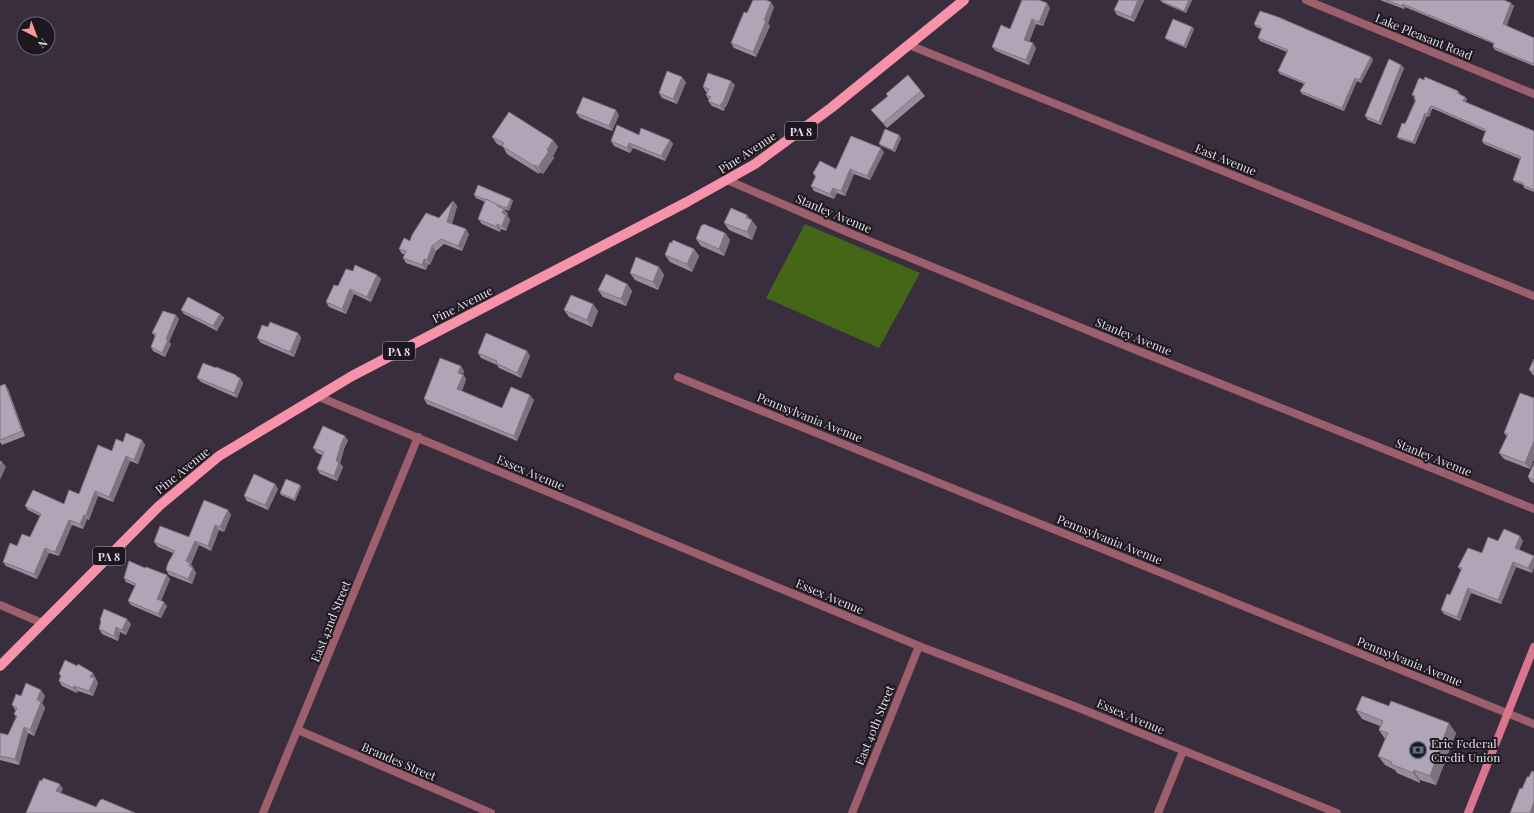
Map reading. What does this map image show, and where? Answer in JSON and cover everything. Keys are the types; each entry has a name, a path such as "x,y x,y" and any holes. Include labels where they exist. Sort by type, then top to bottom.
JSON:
{"main road":[{"name":"Pine Avenue","path":"0,666 159,506 220,456 316,396 352,376 755,164 805,128 964,0"},
{"path":"1468,813 1534,647"}],"street":[{"name":"Lake Pleasant Road","path":"1306,0 1534,94"},
{"name":"East Avenue","path":"909,45 1534,296"},
{"name":"Stanley Avenue","path":"727,180 852,234 1059,319 1534,509"},
{"name":"Pennsylvania Avenue","path":"678,376 1534,724"},
{"name":"Essex Avenue","path":"316,396 919,646 997,675 1337,813"},
{"name":"East 42nd Street","path":"262,813 298,730 418,437"},
{"path":"0,605 42,623"},
{"name":"East 40th Street","path":"852,813 919,646"},
{"name":"Brandes Street","path":"298,730 491,813"},
{"path":"1158,813 1183,751"}],"green space":[{"path":"805,224 920,273 879,348 766,298"}],"building":[{"path":"753,0 766,0 771,2 764,20 766,21 753,52 731,43 744,12 747,13"},
{"path":"1022,0 1039,0 1047,3 1039,22 1032,19 1024,40 1033,43 1026,60 992,47 1001,25 1010,29"},
{"path":"1119,0 1138,0 1131,17 1114,10"},
{"path":"1161,0 1189,0 1184,11"},
{"path":"1386,0 1504,0 1511,3 1503,24 1534,38 1534,64 1493,47 1494,43 1476,35 1403,4 1402,6"},
{"path":"1260,11 1278,17 1371,57 1359,80 1355,78 1342,108 1300,91 1305,83 1278,71 1288,50 1258,38 1262,28 1254,24"},
{"path":"1173,19 1192,27 1184,46 1165,38"},
{"path":"1389,59 1401,65 1379,122 1365,116"},
{"path":"667,71 682,77 673,99 659,93"},
{"path":"708,73 731,81 720,106 708,101 711,97 706,95 709,89 703,87"},
{"path":"908,75 921,91 883,123 871,110 888,96 886,94"},
{"path":"1425,77 1458,91 1457,93 1465,97 1463,101 1534,131 1534,190 1523,185 1523,183 1513,180 1521,157 1482,141 1486,130 1432,106 1427,114 1425,113 1413,142 1397,137 1402,123 1405,124 1416,100 1414,99 1415,96 1412,95 1419,78 1424,80"},
{"path":"583,97 616,110 609,126 576,113"},
{"path":"509,112 553,140 547,150 549,151 538,167 502,146 504,143 492,137"},
{"path":"617,125 639,135 641,128 670,140 661,156 629,143 627,148 611,141"},
{"path":"885,129 899,135 893,150 879,144"},
{"path":"851,136 881,148 867,176 850,169 841,191 833,188 830,194 811,186 816,176 813,173 820,161 836,169"},
{"path":"478,185 511,199 507,208 474,195"},
{"path":"486,199 504,209 502,213 506,215 502,226 497,224 497,227 478,219"},
{"path":"453,201 447,222 466,229 458,246 441,239 432,246 427,260 424,259 422,265 403,258 406,251 399,249 404,238 410,241 412,235 426,213 439,218"},
{"path":"731,208 747,215 746,218 752,220 747,232 724,223"},
{"path":"704,224 725,233 719,249 696,239 701,226"},
{"path":"673,240 694,249 687,264 665,255 670,242 672,243"},
{"path":"636,257 659,267 653,282 630,273"},
{"path":"355,265 377,275 367,297 350,289 342,309 326,302 334,285 338,286 346,269 353,271"},
{"path":"606,274 627,284 621,299 598,290"},
{"path":"571,295 593,304 587,320 564,310"},
{"path":"188,297 220,314 213,326 181,310"},
{"path":"163,311 176,315 162,353 151,347 156,334 152,333"},
{"path":"270,322 298,333 290,352 257,338 262,325 268,327"},
{"path":"486,333 527,351 517,373 496,363 497,361 478,353"},
{"path":"440,358 461,366 458,373 463,375 457,389 502,408 511,387 530,395 514,436 424,399"},
{"path":"1534,359 1534,372 1529,370"},
{"path":"203,363 236,375 240,378 234,393 197,378"},
{"path":"5,384 22,431 0,440 0,386"},
{"path":"1520,393 1534,398 1534,441 1525,463 1499,453 1508,434 1504,433"},
{"path":"323,426 345,436 336,461 339,462 334,476 317,469 324,452 313,448"},
{"path":"126,433 142,440 134,460 126,456 109,497 95,491 86,515 84,515 80,524 69,520 55,552 45,548 34,574 3,562 10,543 17,546 22,534 30,537 41,514 25,506 33,490 64,504 69,490 79,494 98,445 112,451 116,439 123,442"},
{"path":"1534,463 1534,480 1528,477"},
{"path":"254,474 275,484 265,505 244,496"},
{"path":"286,479 300,485 294,499 280,493"},
{"path":"204,500 228,510 220,527 215,525 208,546 195,541 186,561 190,563 189,566 193,568 188,579 166,570 175,551 154,542 160,526 189,537"},
{"path":"1504,529 1520,536 1515,548 1534,556 1528,568 1513,562 1498,600 1468,588 1457,617 1441,610 1447,594 1450,595 1462,568 1458,567 1468,548 1482,553 1488,537 1498,541"},
{"path":"129,561 167,575 157,599 164,602 158,614 128,601 136,584 124,578"},
{"path":"104,609 127,619 122,630 116,627 114,636 99,629 100,620"},
{"path":"65,660 77,666 78,664 93,673 90,677 95,678 89,691 74,686 73,688 59,681 61,675 59,674"},
{"path":"26,683 41,690 37,700 41,702 30,730 24,727 15,759 0,756 0,733 8,735 17,716 14,714 17,708 12,705 16,694 21,696"},
{"path":"1362,696 1389,706 1391,701 1449,723 1430,776 1414,770 1413,773 1391,764 1392,762 1378,756 1388,733 1379,730 1383,721 1356,710"},
{"path":"1532,771 1534,772 1534,802 1530,813 1510,813 1520,788 1522,789 1527,777 1529,777"},
{"path":"43,778 60,784 56,791 96,807 102,799 135,813 26,813 40,780 42,781"}],"place":[{"name":"Erie Federal Credit Union","path":"1418,750"}]}
